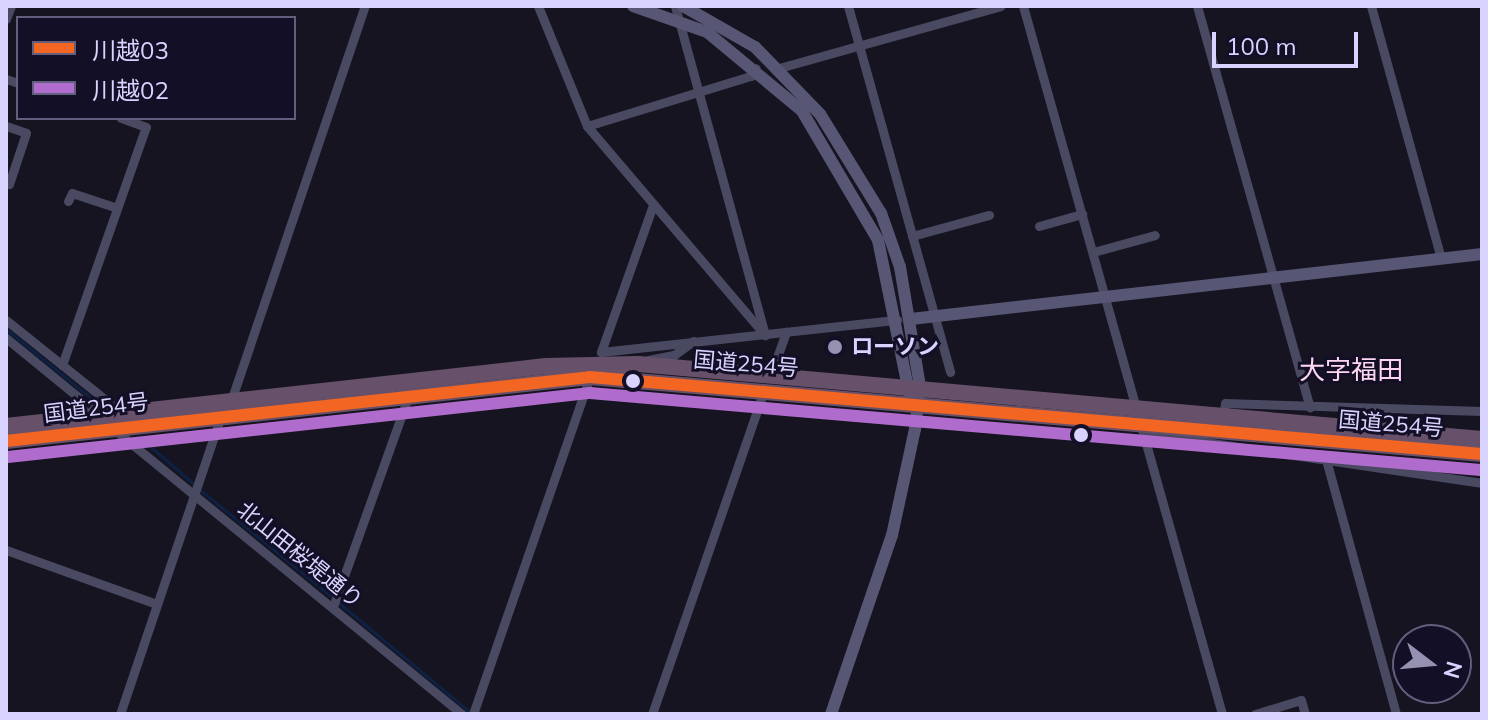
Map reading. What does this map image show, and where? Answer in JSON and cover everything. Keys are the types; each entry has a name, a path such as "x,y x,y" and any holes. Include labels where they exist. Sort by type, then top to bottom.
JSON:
{"highway":[{"name":"国道254号","path":"6,441 108,422 124,414 546,366 638,364 768,381"},
{"name":"国道254号","path":"6,426 221,416 590,377 768,381 913,390 1140,421 1482,454"},
{"name":"国道254号","path":"1140,421 1223,416 1482,439"}],"main road":[{"path":"633,6 707,32 757,67 802,111 850,182 878,240 904,320"},
{"path":"683,6 728,29 779,68 820,114 881,213 904,320 913,390 906,484 831,714"},
{"path":"904,320 1482,254"}],"street":[{"path":"6,19 11,6"},
{"path":"231,401 365,6"},
{"path":"538,6 587,126 765,335"},
{"path":"675,6 765,335"},
{"path":"848,6 937,316 950,372"},
{"path":"779,68 1001,6"},
{"path":"1023,6 1222,714"},
{"path":"1197,6 1310,407"},
{"path":"1371,6 1441,258"},
{"path":"587,126 751,76 757,67"},
{"path":"62,365 146,127 127,120"},
{"path":"6,126 26,133 7,186"},
{"path":"68,201 72,193 117,208"},
{"path":"653,205 601,352 695,339 904,320"},
{"path":"1039,226 1082,214"},
{"path":"912,236 989,215"},
{"path":"1093,252 1155,235"},
{"path":"6,320 124,414"},
{"path":"652,714 786,332"},
{"name":"北山田桜堤通り","path":"6,338 334,604 462,714"},
{"path":"638,364 674,355 695,339"},
{"path":"473,714 590,377"},
{"path":"334,604 409,394"},
{"path":"1223,416 1225,403 1482,411"},
{"path":"120,714 221,416"},
{"path":"1140,421 1482,483"},
{"path":"1325,456 1396,714"},
{"path":"6,550 157,604"},
{"path":"1255,714 1301,700 1305,714"}],"waterway":[{"path":"6,329 97,403"},
{"path":"139,437 194,484"},
{"path":"199,489 333,598"},
{"path":"339,603 471,713"}],"transit line":[{"name":"川越03","path":"6,441 590,377 1482,454"},
{"name":"川越02","path":"8,457 590,393 1481,470"}],"place":[{"name":"ローソン","path":"835,347"}],"district":[{"name":"大字福田","path":"1351,370"}]}
